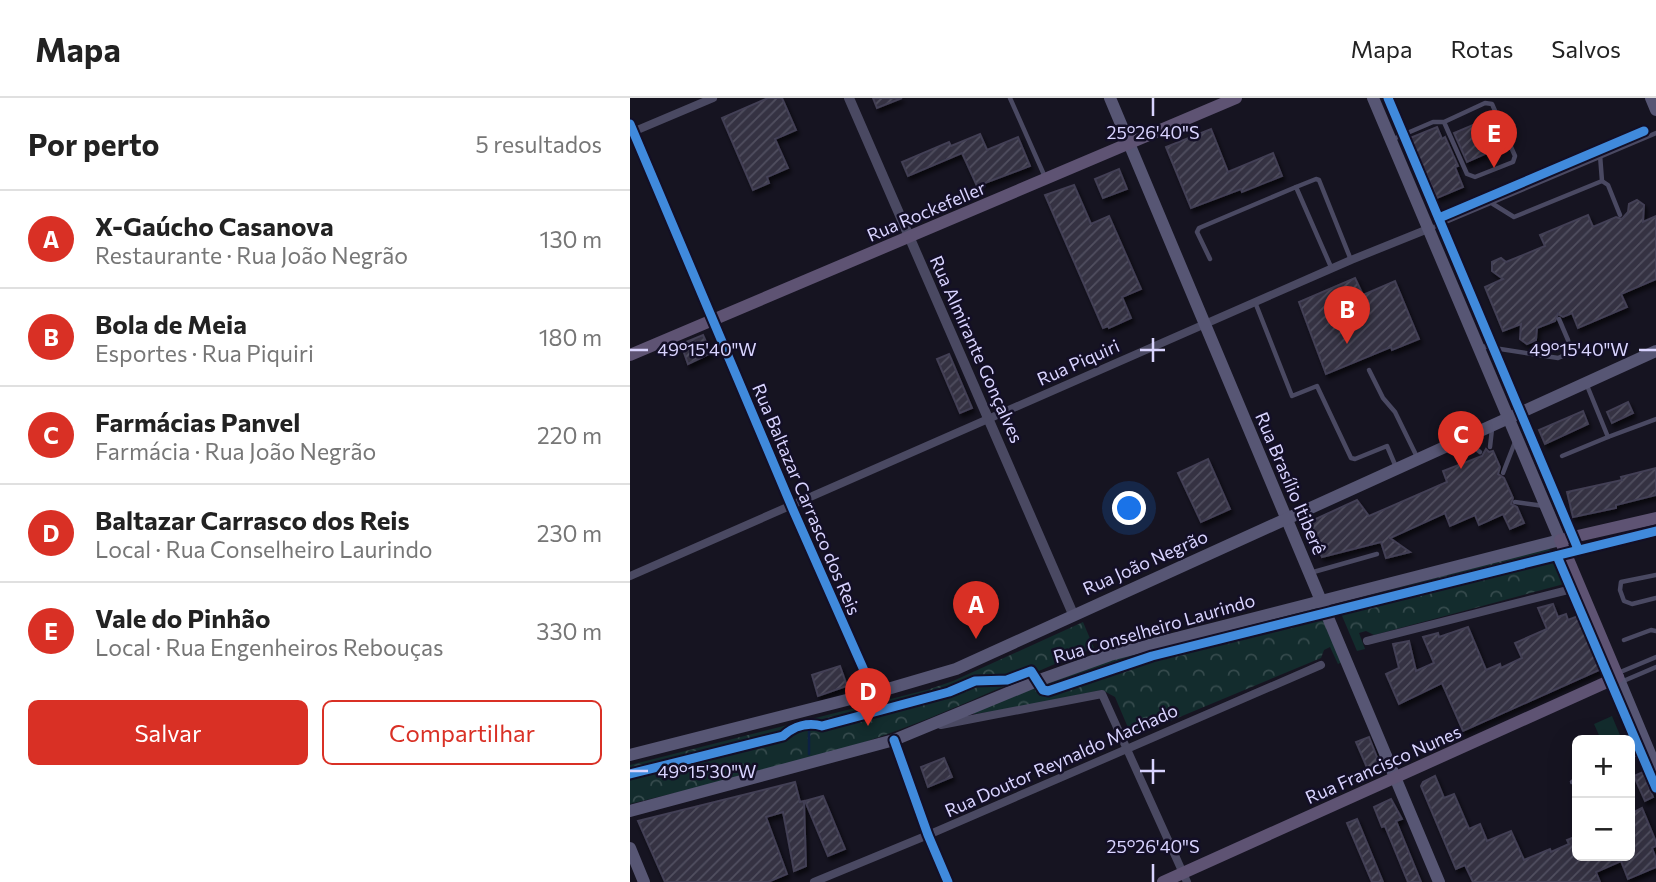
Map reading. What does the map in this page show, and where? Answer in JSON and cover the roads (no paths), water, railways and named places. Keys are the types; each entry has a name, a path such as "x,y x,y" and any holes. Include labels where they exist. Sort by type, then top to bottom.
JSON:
{"main road":[{"name":"Rua Brasílio Itiberê","path":"1110,98 1439,882"},
{"name":"Rua Rockefeller","path":"630,355 1236,98"},
{"path":"1373,98 1656,768"},
{"path":"1651,98 1656,110"},
{"name":"Rua João Negrão","path":"630,755 874,693 956,669 1656,351"},
{"name":"Rua Conselheiro Laurindo","path":"630,811 894,740 1037,681 1110,655 1656,518"},
{"name":"Rua Francisco Nunes","path":"1163,882 1185,878 1395,777 1618,677"},
{"path":"630,848 644,882"}],"street":[{"path":"631,130 713,98"},
{"name":"Rua Almirante Gonçalves","path":"849,98 1073,614"},
{"name":"Rua Baltazar Carrasco dos Reis","path":"631,130 874,693"},
{"name":"Rua Piquiri","path":"630,576 1332,268 1428,229"},
{"path":"1367,641 1580,587"},
{"name":"Rua Doutor Reynaldo Machado","path":"814,882 1321,665"},
{"path":"925,729 1102,694 1185,878"},
{"path":"894,740 948,882"}],"lane":[{"path":"1010,98 1046,179"},
{"path":"1391,141 1433,122 1444,122 1485,103 1492,104 1516,156 1513,162 1475,177 1467,174 1444,122"},
{"name":"Rua Piquiri","path":"1428,229 1656,133"},
{"path":"1600,155 1602,181"},
{"path":"1210,260 1197,232 1199,228 1316,179 1319,180 1351,260"},
{"path":"1492,204 1514,218 1602,181"},
{"path":"1602,181 1608,185 1620,215"},
{"path":"1296,187 1332,268"},
{"path":"1255,302 1292,396 1317,386 1351,458 1353,460 1387,446 1397,468"},
{"path":"1477,345 1558,358 1565,355 1569,349 1559,319"},
{"path":"1369,370 1382,398 1395,412 1418,458"},
{"path":"1586,382 1608,438"},
{"path":"1562,456 1656,419"},
{"path":"1490,447 1493,424"},
{"path":"1462,438 1480,452"},
{"path":"1503,473 1517,438"},
{"path":"1515,502 1545,506"},
{"path":"1310,573 1377,554"},
{"path":"1656,575 1621,582 1620,590 1624,601 1632,604 1656,598"},
{"path":"1624,640 1651,630 1656,631"},
{"path":"1618,677 1656,657"},
{"path":"1618,677 1656,667"},
{"path":"1635,755 1648,749"}],"waterway":[{"path":"809,726 809,754"}],"place":[{"name":"Vale do Pinhão","path":"1494,168"},
{"name":"Bola de Meia","path":"1347,344"},
{"name":"Farmácias Panvel","path":"1461,469"},
{"name":"X-Gaúcho Casanova","path":"976,639"},
{"name":"Baltazar Carrasco dos Reis","path":"868,726"}]}
